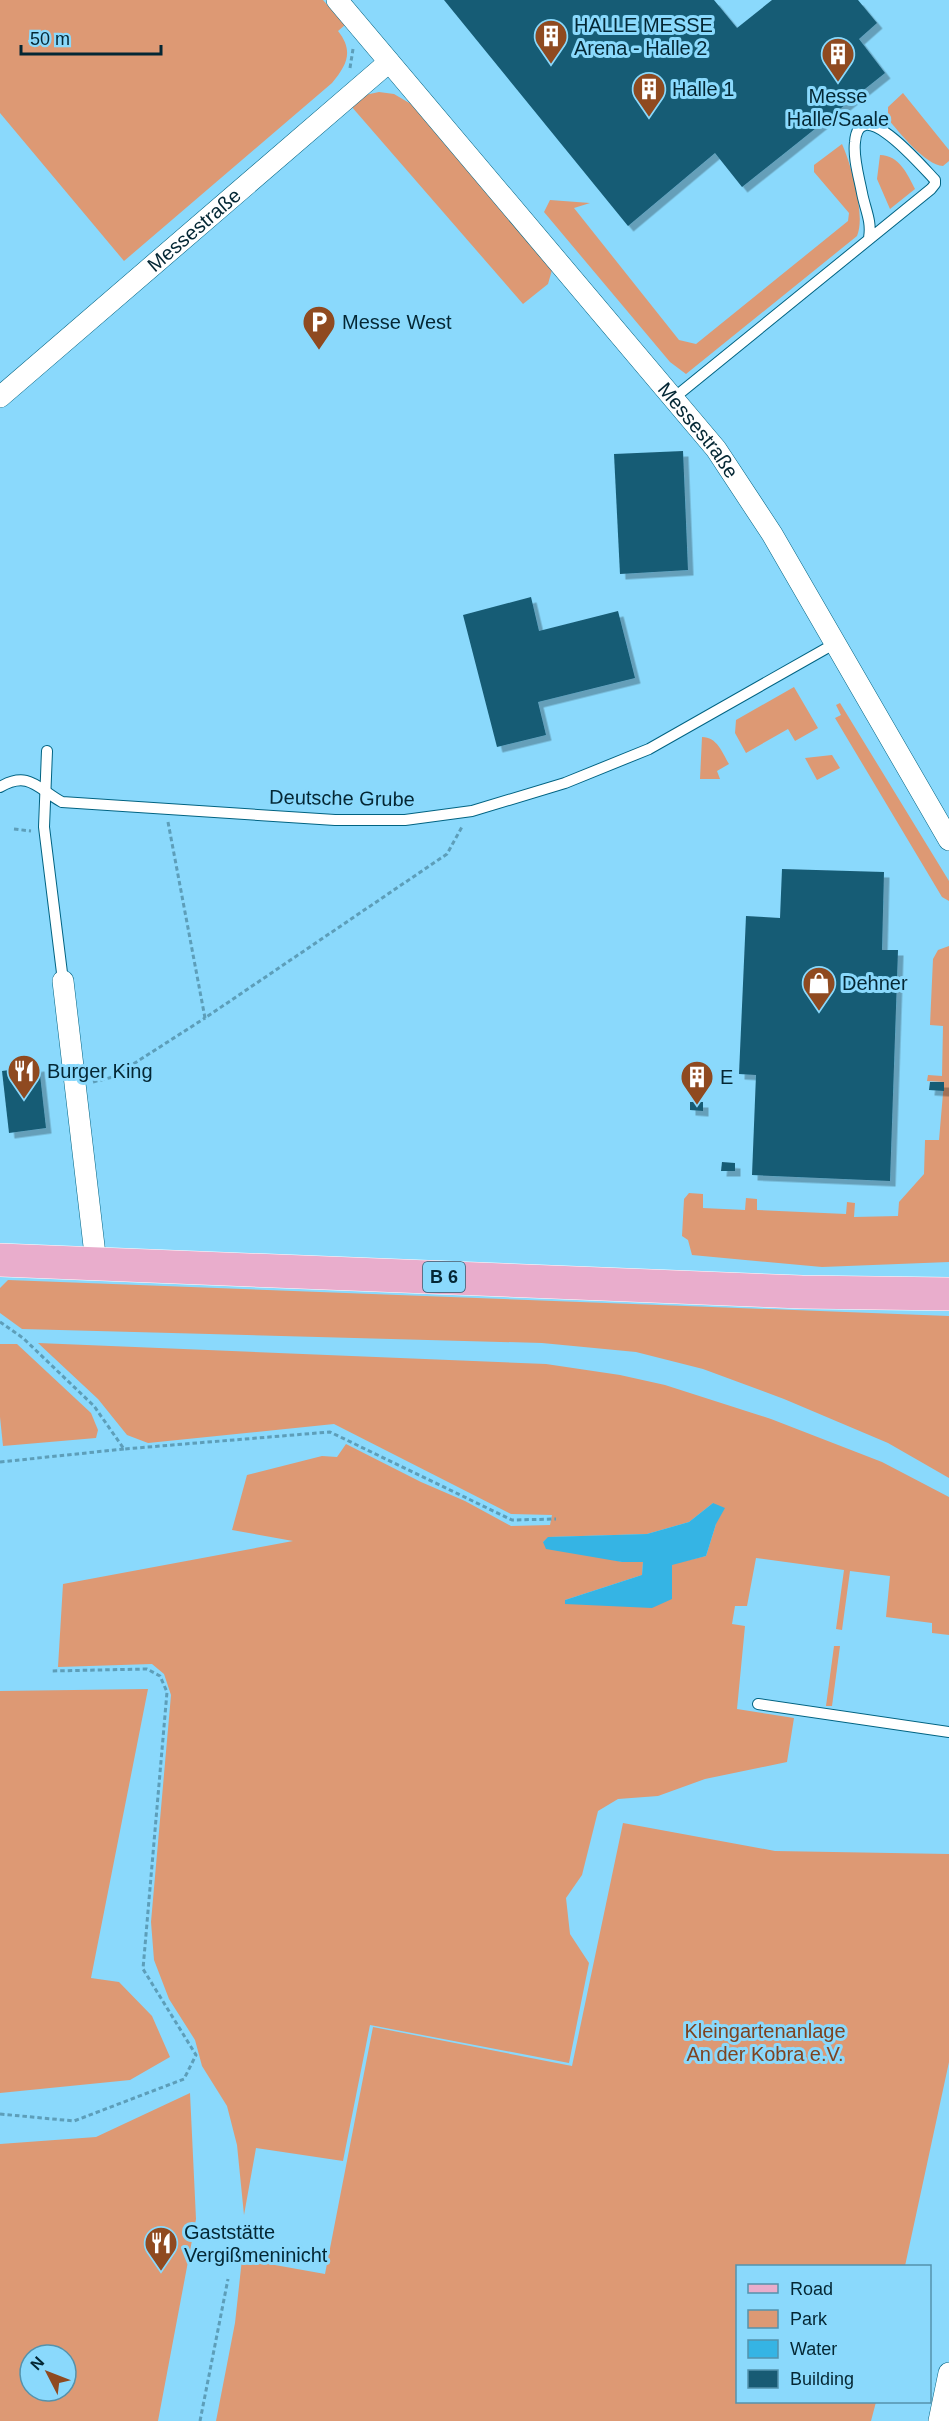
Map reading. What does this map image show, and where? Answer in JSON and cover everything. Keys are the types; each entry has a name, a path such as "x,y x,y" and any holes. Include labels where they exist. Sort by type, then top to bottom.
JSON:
{"main road":[{"name":"B 6","path":"0,1260 802,1292 949,1294"}],"street":[{"name":"Messestraße","path":"337,0 675,397 746,490 949,840"},
{"name":"Messestraße","path":"0,397 389,62"},
{"path":"63,981 96,1263"},
{"path":"939,2421 949,2373"}],"lane":[{"path":"675,397 935,184 935,180 891,136 871,125 863,127 856,134 854,145 862,196 871,225 869,238"},
{"name":"Deutsche Grube","path":"0,787 20,779 35,782 45,792 62,802 335,820 405,820 472,811 565,783 649,749 834,644"},
{"path":"47,751 44,827 63,981"},
{"path":"758,1704 949,1732"}],"path":[{"path":"165,809 205,1018"},
{"path":"75,1087 113,1077 205,1018 447,854 472,811"},
{"path":"0,1322 23,1338 94,1406 124,1449"},
{"path":"0,1462 330,1432 512,1520 556,1519"},
{"path":"0,2114 74,2121 184,2079 196,2055 143,1969 167,1692 160,1676 147,1669 50,1671"},
{"path":"200,2421 228,2279"}],"green space":[{"path":"0,0 323,0 345,25 338,31 346,45 347,58 342,70 332,83 124,261 0,113"},
{"path":"379,92 394,94 411,104 552,270 548,284 523,304 351,106 365,95"},
{"path":"903,93 949,150 949,161 943,166 928,160 888,119 888,107"},
{"path":"842,144 859,203 857,236 686,374 670,362 544,212 550,200 590,203 574,208 679,340 696,344 848,221 849,213 814,172 814,165"},
{"path":"880,155 898,162 915,189 890,209 877,179"},
{"path":"794,687 818,728 795,741 788,729 746,753 735,733 736,720"},
{"path":"840,703 949,881 949,901 942,897 835,718 841,715 836,705"},
{"path":"702,737 715,742 729,764 717,771 720,779 700,779"},
{"path":"832,755 840,768 817,780 805,758"},
{"path":"949,946 949,1262 822,1267 692,1255 688,1240 682,1236 684,1199 689,1193 703,1194 703,1208 745,1210 746,1198 757,1199 757,1210 846,1214 847,1202 855,1203 854,1217 898,1216 899,1202 924,1174 925,1140 939,1140 944,1082 927,1081 928,1075 942,1076 943,1026 930,1025 933,959 938,950"},
{"path":"8,1280 949,1316 949,1478 888,1443 784,1399 703,1369 636,1352 542,1343 22,1329 0,1313 0,1288"},
{"path":"38,1343 546,1364 620,1375 665,1385 771,1419 882,1462 949,1497 949,1635 932,1633 932,1623 886,1617 890,1576 850,1571 842,1630 836,1629 844,1570 756,1558 747,1606 735,1606 732,1624 745,1626 737,1709 794,1718 787,1762 705,1779 658,1796 618,1799 598,1811 582,1875 566,1898 570,1934 589,1963 569,2063 370,2025 343,2161 256,2148 244,2215 237,2145 227,2106 202,2066 195,2040 169,1999 154,1960 151,1922 171,1695 164,1674 152,1664 58,1667 63,1584 293,1541 232,1530 247,1475 322,1456 337,1457 346,1444 421,1482 465,1501 511,1526 550,1525 552,1515 511,1514 334,1424 148,1443 127,1435 98,1399","holes":["713,1503 716,1524 706,1556 672,1564 565,1604 565,1600 642,1575 643,1562 622,1562 543,1542 549,1537 647,1534 689,1522"]},
{"path":"0,1344 17,1344 91,1413 98,1430 96,1438 3,1446 0,1417"},
{"path":"834,1646 840,1646 832,1706 826,1706"},
{"path":"148,1689 91,1978 119,1982 152,2016 170,2057 130,2080 0,2093 0,1691"},
{"name":"Kleingartenanlage An der Kobra e.V.","path":"623,1823 775,1851 949,1854 949,2062 905,2265 736,2265 736,2403 876,2403 871,2421 216,2421 235,2323 242,2259 325,2274 373,2027 572,2066"},
{"path":"190,2093 196,2219 158,2421 0,2421 0,2144 96,2137"}],"water":[{"path":"713,1503 725,1508 716,1524 706,1556 672,1565 672,1599 652,1608 565,1604 565,1600 642,1575 643,1562 622,1562 546,1549 543,1542 548,1537 647,1534 689,1522"}],"building":[{"path":"444,0 714,0 737,28 772,0 858,0 877,23 859,39 885,73 742,187 715,153 628,226"},
{"path":"683,451 688,570 620,574 614,454"},
{"path":"531,597 539,631 618,611 635,678 538,702 546,735 497,747 463,615"},
{"name":"Dehner","path":"782,869 884,872 882,950 898,950 890,1181 752,1175 756,1075 739,1074 746,916 780,918"},
{"path":"39,1066 46,1128 9,1133 2,1071"},
{"path":"930,1082 944,1082 944,1091 929,1090"},
{"name":"E","path":"690,1102 703,1102 703,1111 690,1110"},
{"path":"722,1162 735,1163 735,1171 721,1171"}],"place":[{"name":"HALLE MESSE Arena - Halle 2","path":"551,65"},
{"name":"Messe Halle/Saale","path":"838,83"},
{"name":"Halle 1","path":"649,118"},
{"name":"Messe West","path":"319,351"},
{"name":"Dehner","path":"819,1012"},
{"name":"Burger King","path":"24,1100"},
{"name":"E","path":"697,1106"},
{"name":"Gaststätte Vergißmeninicht","path":"161,2272"}]}
